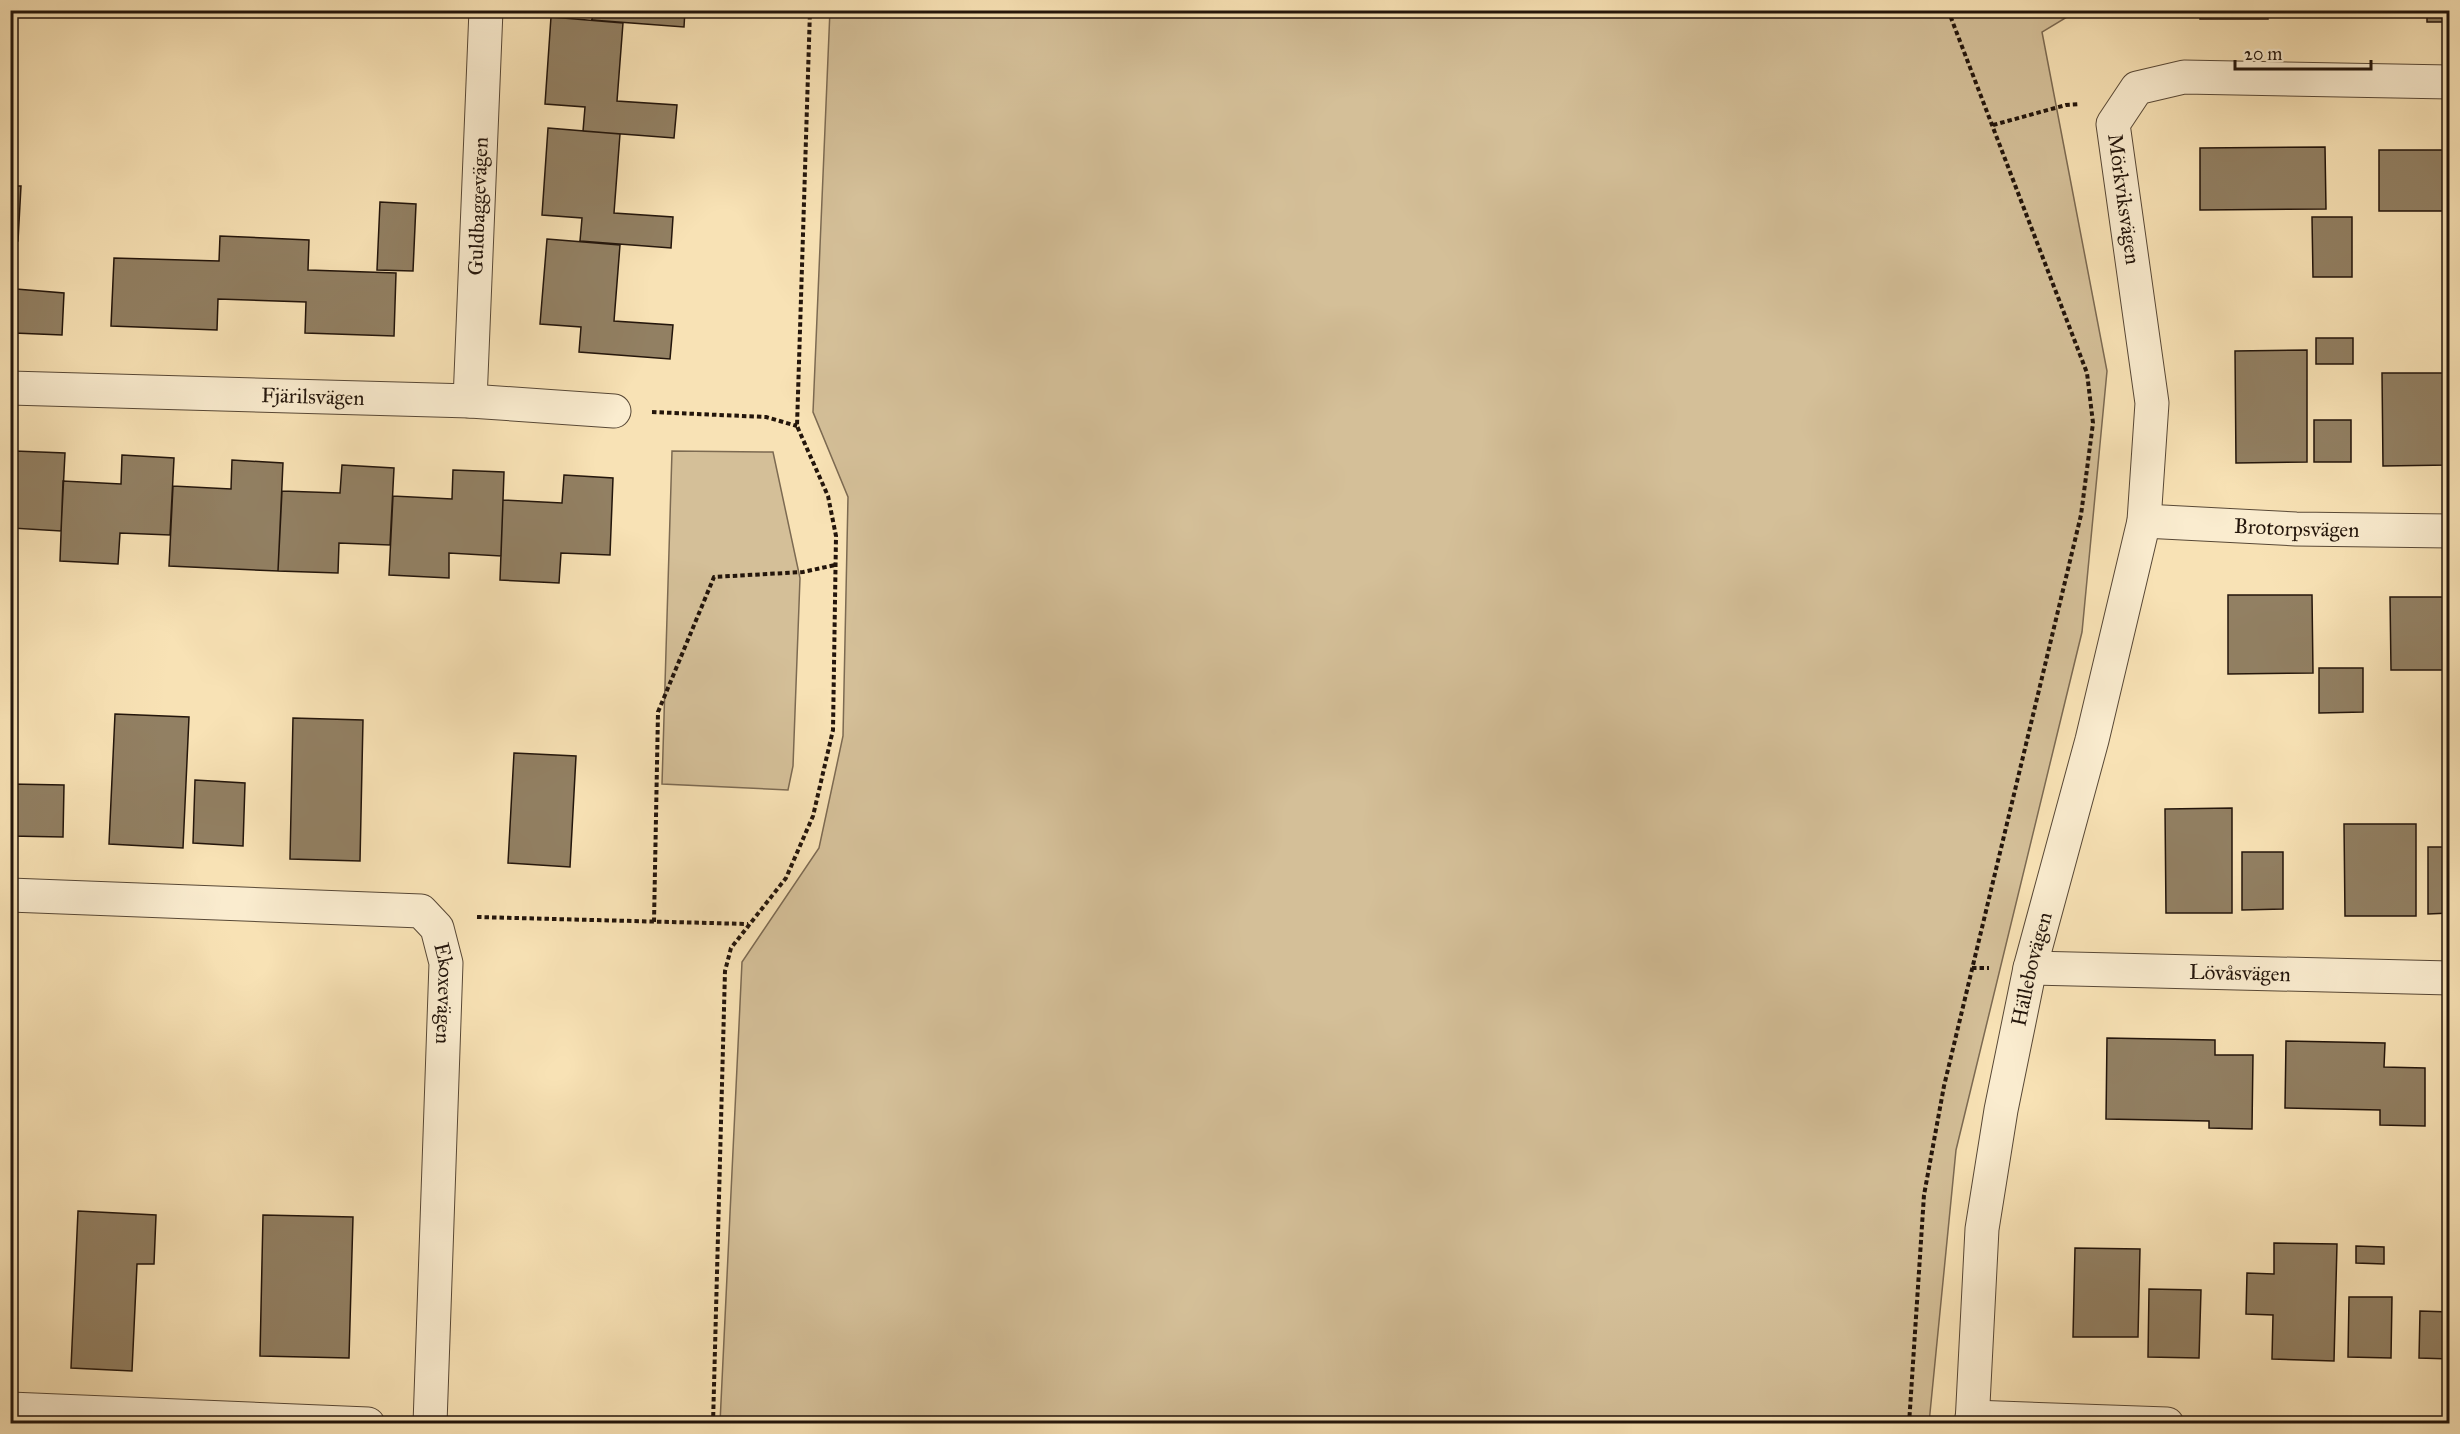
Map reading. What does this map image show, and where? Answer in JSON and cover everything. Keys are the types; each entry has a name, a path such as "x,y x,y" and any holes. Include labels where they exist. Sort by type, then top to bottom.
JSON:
{"street":[{"name":"Guldbaggevägen","path":"470,401 486,10"},
{"name":"Mörkviksvägen","path":"2144,521 2152,403 2113,124 2137,88 2184,77 2450,82"},
{"name":"Fjärilsvägen","path":"10,388 470,401 614,411"},
{"name":"Brotorpsvägen","path":"2144,521 2296,530 2450,531"},
{"name":"Hällebovägen","path":"1972,1420 1982,1229 2001,1110 2031,968 2092,740 2144,521"},
{"path":"10,895 421,911"},
{"name":"Ekoxevägen","path":"421,911 438,928 446,963 430,1424"},
{"name":"Lövåsvägen","path":"2031,968 2450,978"},
{"path":"10,1409 368,1424"},
{"path":"1972,1420 2167,1424"}],"path":[{"path":"713,1424 719,1127 725,971 731,948 786,878 813,816 833,730 836,536 828,496 797,426 810,10"},
{"path":"1909,1424 1924,1195 1947,1076 2081,515 2093,423 2087,373 1948,10"},
{"path":"1993,125 2066,105 2095,103 2123,109"},
{"path":"614,411 766,417 797,426"},
{"path":"654,922 658,712 714,577 803,572 835,565"},
{"path":"421,911 479,917 749,924"},
{"path":"1823,1424 1856,1419 1900,1424"}],"shaded area":[{"path":"830,10 2077,11 2042,32 2107,371 2082,632 1956,1150 1929,1423 720,1423 742,962 819,848 843,736 848,497 813,412"},
{"path":"672,451 773,452 800,578 793,766 788,790 662,784"}],"building":[{"path":"593,10 685,10 684,27 592,20"},
{"path":"2200,10 2268,10 2268,19 2200,19"},
{"path":"2299,10 2342,10 2342,17 2299,17"},
{"path":"2427,10 2450,10 2450,22 2427,22"},
{"path":"551,17 623,23 617,101 677,105 674,138 583,131 585,107 545,104"},
{"path":"548,128 620,134 614,213 673,217 671,248 580,241 582,218 542,215"},
{"path":"2325,147 2326,209 2200,210 2200,148"},
{"path":"2379,150 2450,150 2450,211 2379,211"},
{"path":"10,186 21,186 18,241 10,240"},
{"path":"380,202 416,204 413,271 377,270"},
{"path":"2312,217 2352,217 2352,277 2313,277"},
{"path":"220,236 309,240 308,270 396,273 394,336 305,333 306,302 218,299 217,330 111,326 114,258 219,261"},
{"path":"547,239 620,245 614,321 673,325 670,359 579,352 581,327 540,324"},
{"path":"16,289 64,293 62,335 14,333"},
{"path":"2316,338 2353,338 2353,364 2316,364"},
{"path":"2307,350 2307,462 2236,463 2235,351"},
{"path":"2382,373 2450,373 2450,465 2383,466"},
{"path":"2314,420 2351,420 2351,462 2314,462"},
{"path":"15,451 65,453 61,531 12,528 10,558 10,479 13,479"},
{"path":"122,455 174,458 170,535 120,533 118,564 60,561 63,481 121,484"},
{"path":"232,460 283,463 278,571 169,566 173,486 231,489"},
{"path":"342,465 394,468 390,545 339,543 338,573 278,571 282,491 340,493"},
{"path":"453,470 504,472 501,556 449,553 449,578 389,575 393,496 452,499"},
{"path":"564,475 613,478 610,555 561,553 559,583 500,580 503,500 562,503"},
{"path":"2228,595 2312,595 2313,673 2228,674"},
{"path":"2390,597 2450,597 2450,670 2391,670"},
{"path":"2319,668 2363,668 2363,712 2319,713"},
{"path":"115,714 189,717 183,848 109,844"},
{"path":"293,718 363,720 360,861 290,859"},
{"path":"514,753 576,756 570,867 508,863"},
{"path":"195,780 245,783 243,846 193,843"},
{"path":"10,784 64,785 63,837 10,836"},
{"path":"2232,808 2232,913 2166,913 2165,809"},
{"path":"2344,824 2416,824 2416,916 2345,916"},
{"path":"2428,847 2450,847 2450,913 2428,914"},
{"path":"2242,852 2283,852 2283,909 2242,910"},
{"path":"2107,1038 2215,1040 2215,1055 2253,1055 2252,1129 2209,1128 2209,1121 2106,1119"},
{"path":"2286,1041 2385,1043 2384,1067 2425,1068 2425,1126 2380,1125 2380,1110 2285,1108"},
{"path":"78,1211 156,1215 154,1264 137,1264 132,1371 71,1368"},
{"path":"263,1215 353,1217 349,1358 260,1356"},
{"path":"2274,1243 2337,1244 2334,1361 2272,1359 2273,1315 2246,1314 2247,1273 2274,1274"},
{"path":"2356,1246 2384,1247 2384,1264 2356,1263"},
{"path":"2075,1248 2140,1249 2138,1337 2073,1337"},
{"path":"2149,1289 2201,1290 2199,1358 2148,1357"},
{"path":"2349,1297 2392,1297 2391,1358 2348,1357"},
{"path":"2420,1311 2450,1312 2450,1359 2419,1358"}]}
